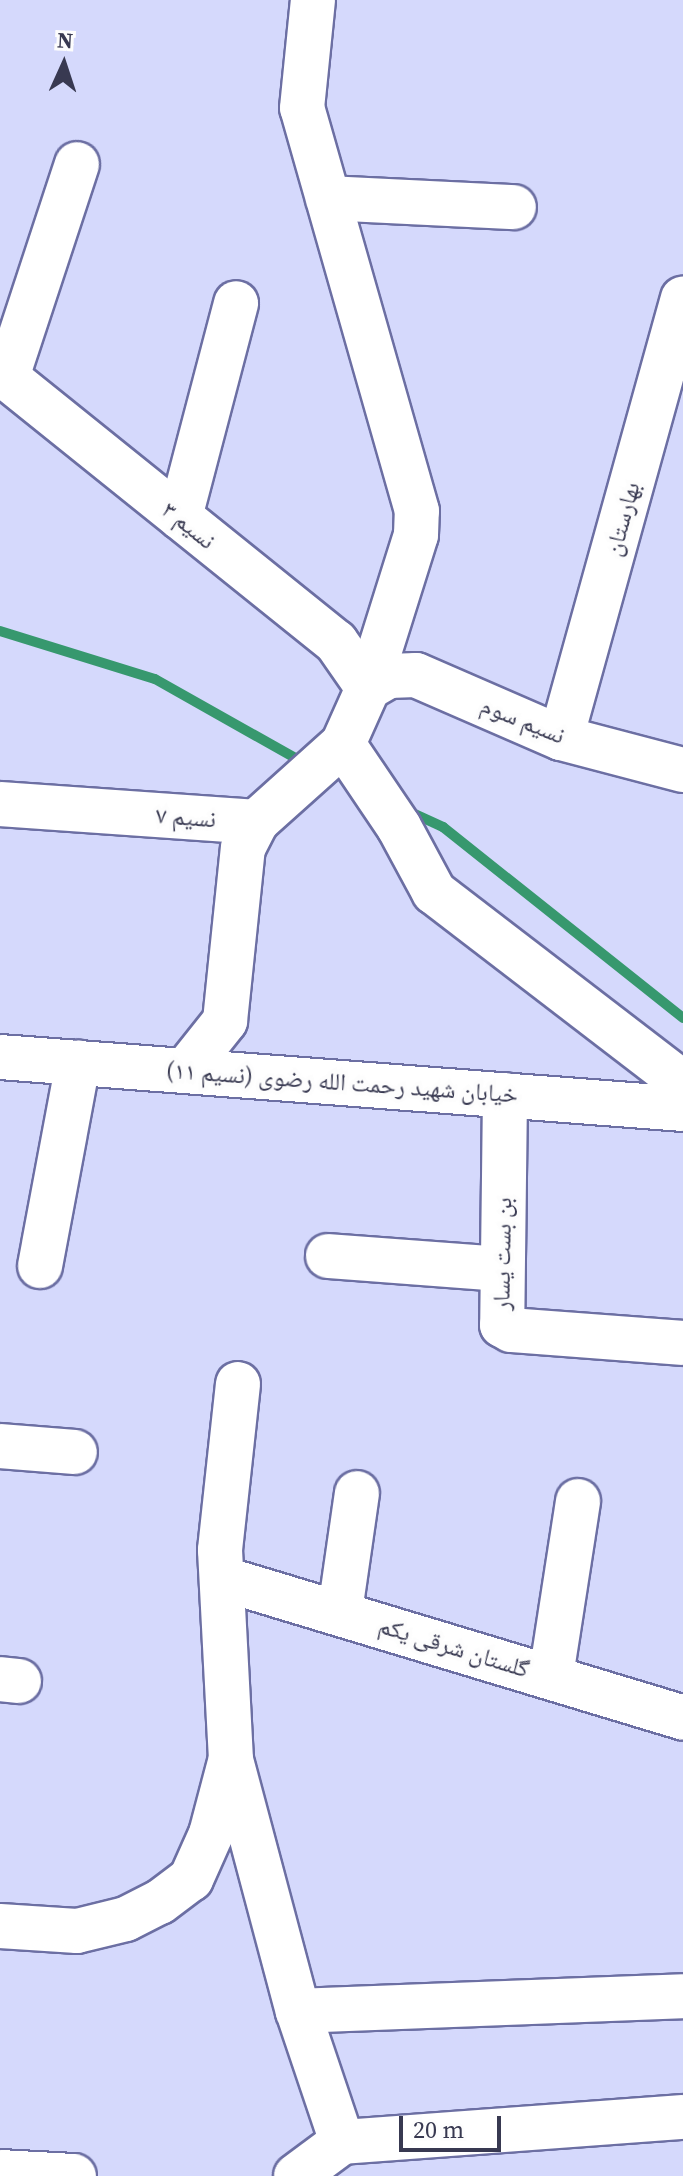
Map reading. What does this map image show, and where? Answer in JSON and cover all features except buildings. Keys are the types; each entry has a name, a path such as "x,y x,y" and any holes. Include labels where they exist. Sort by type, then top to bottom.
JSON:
{"street":[{"path":"186,1070 225,1021 238,865 256,822 343,744 368,688 416,535 417,511 302,108 313,0"},
{"path":"4,374 77,164"},
{"path":"328,198 514,207"},
{"name":"بهارستان","path":"561,738 683,299"},
{"path":"180,517 236,303"},
{"name":"نسیم ۳","path":"4,374 336,642 368,688"},
{"name":"نسیم سوم","path":"368,688 389,676 416,675 561,738 683,770"},
{"path":"343,744 399,827 434,892 683,1083"},
{"name":"نسیم ۷","path":"0,804 256,822"},
{"name":"خیابان شهید رحمت الله رضوی (نسیم ۱۱)","path":"0,1057 683,1109"},
{"path":"40,1266 78,1063"},
{"name":"بن بست یسار","path":"505,1095 499,1315 511,1330 683,1343"},
{"path":"328,1256 500,1269"},
{"path":"238,1384 220,1550 224,1579 231,1760 298,2011 342,2142"},
{"path":"0,1446 75,1452"},
{"path":"340,1611 357,1493"},
{"path":"551,1676 578,1501"},
{"name":"گلستان شرقی یکم","path":"224,1579 340,1611 683,1718"},
{"path":"0,1926 77,1931 126,1919 160,1902 191,1879 211,1834 231,1760"},
{"path":"298,2011 683,1996"},
{"path":"296,2176 342,2142 683,2117"},
{"path":"0,2172 74,2176"}],"waterway":[{"path":"0,631 155,679 304,763"},
{"path":"406,810 443,827 683,1018"}]}
